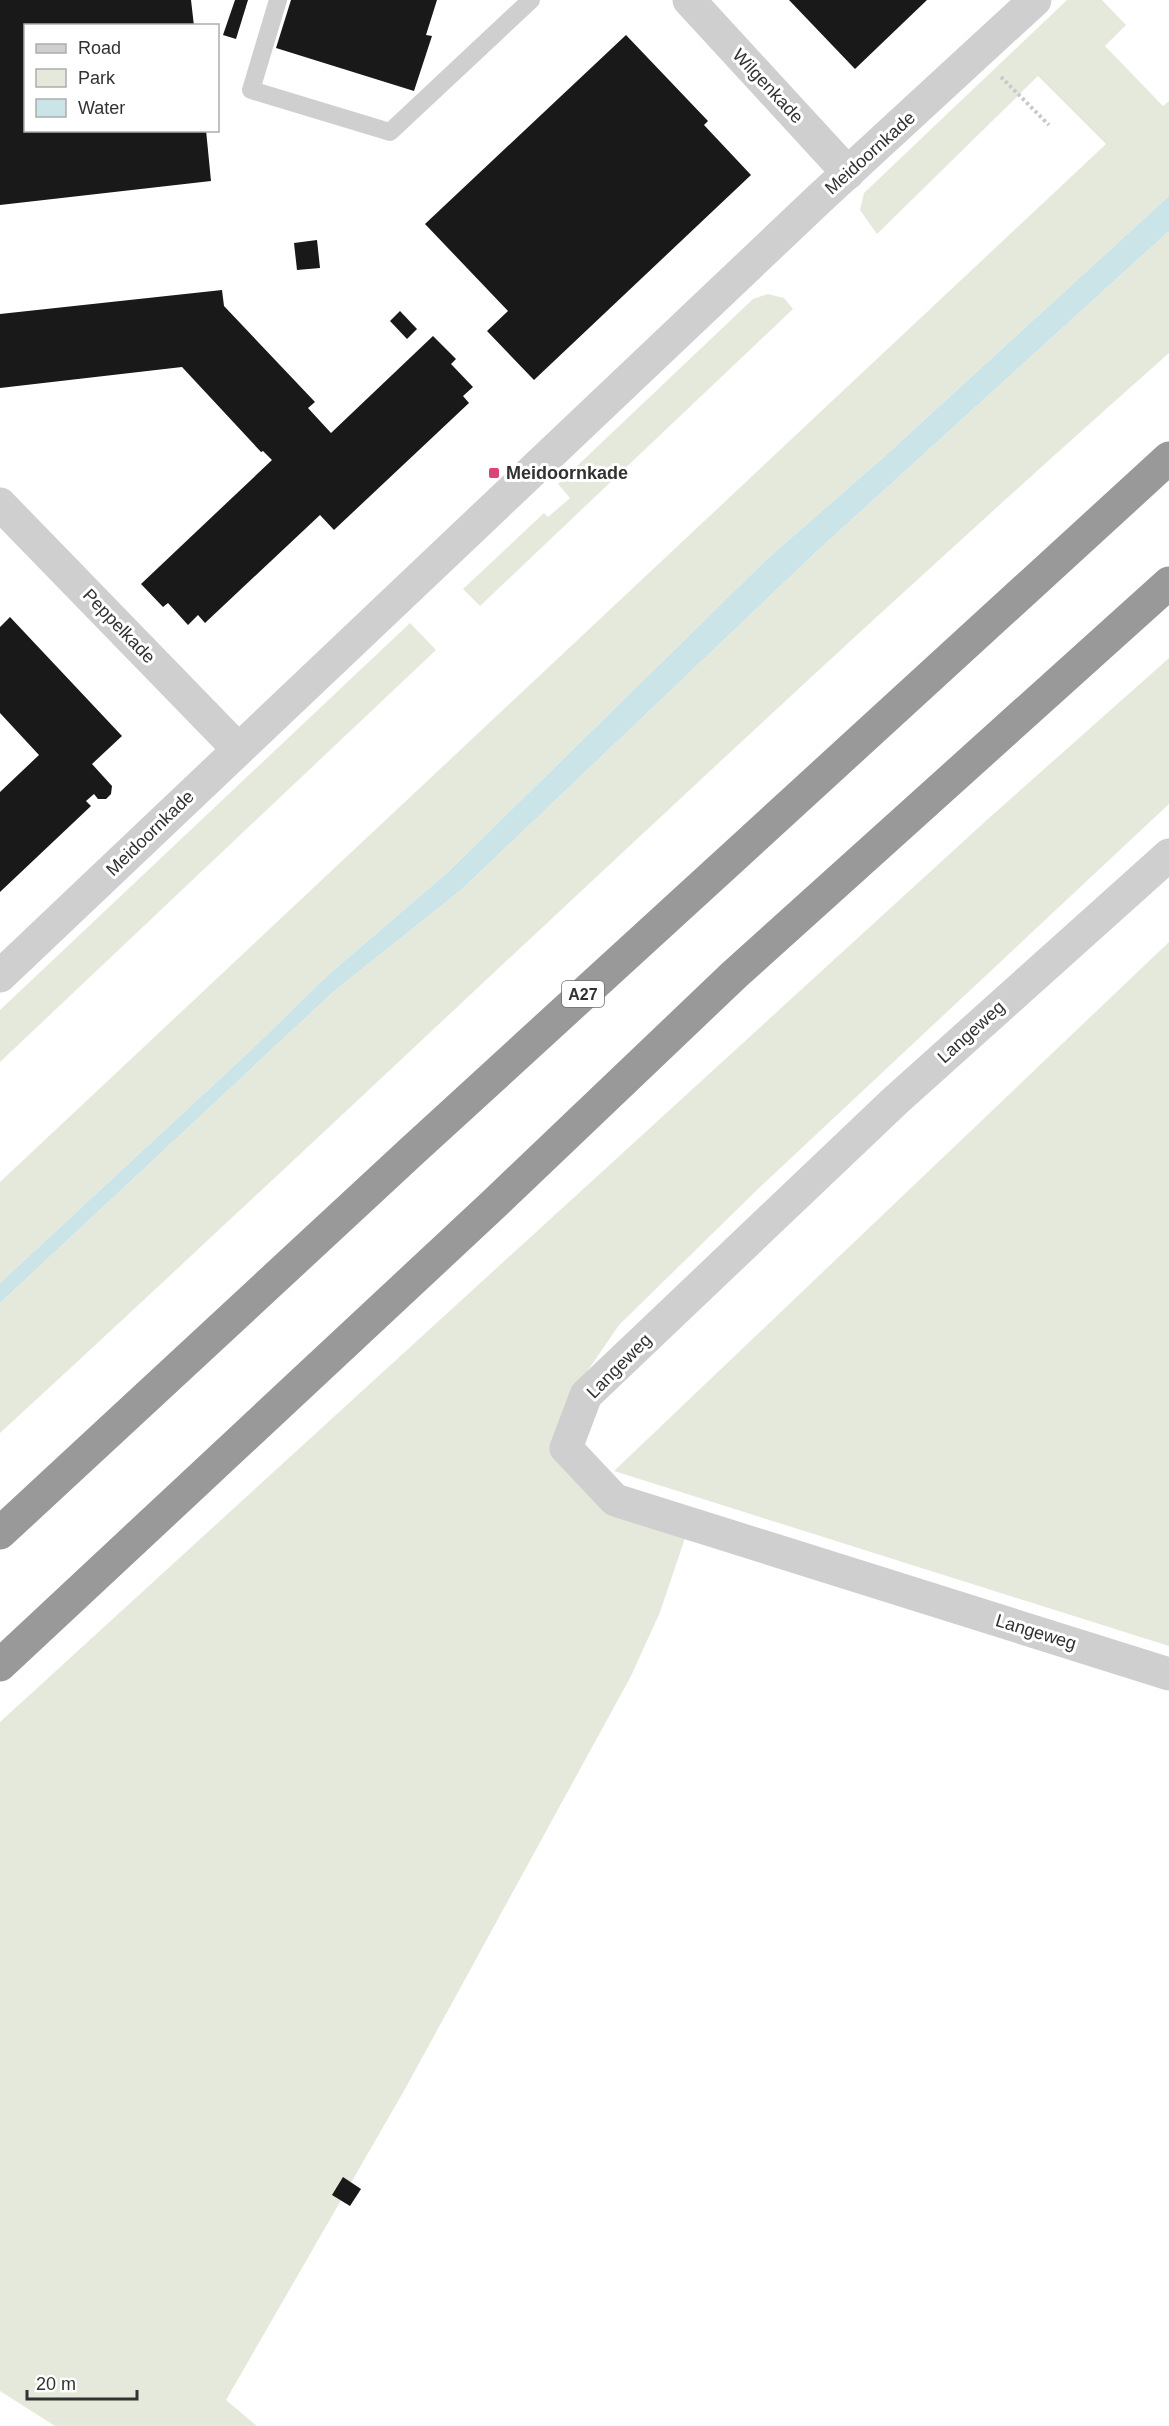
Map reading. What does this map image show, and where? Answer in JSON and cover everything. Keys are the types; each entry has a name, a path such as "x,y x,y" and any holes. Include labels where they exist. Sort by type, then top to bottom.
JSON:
{"highway":[{"name":"A27","path":"0,1533 412,1151 1169,458"},
{"path":"0,1665 487,1210 734,975 1169,583"}],"street":[{"name":"Wilgenkade","path":"689,0 848,172"},
{"name":"Meidoornkade","path":"0,976 848,172 979,54 1035,0"},
{"name":"Peppelkade","path":"0,504 238,749"},
{"name":"Langeweg","path":"1169,855 895,1101 586,1395 566,1448 615,1500 1169,1674"}],"lane":[{"path":"278,0 251,90 390,132 531,0"}],"path":[{"path":"979,54 1049,126"}],"green space":[{"path":"1067,0 1102,0 1126,25 1105,46 1163,106 1169,101 1169,196 885,456 766,560 447,873 327,976 249,1052 0,1283 0,1182 1106,144 1038,76 877,234 860,210 864,193"},
{"path":"1169,231 1169,353 727,755 0,1433 0,1303 333,992 462,889 817,551"},
{"path":"768,294 784,298 793,309 480,606 463,589 544,513 548,517 570,498 558,484 753,299"},
{"path":"410,623 436,650 0,1062 0,1010"},
{"path":"1169,658 1169,804 759,1188 619,1325 582,1379 572,1443 685,1538 660,1612 631,1676 405,2089 226,2400 257,2426 55,2426 0,2391 0,1722 989,818"},
{"path":"1169,942 1169,1646 614,1471"}],"water":[{"path":"1169,196 1169,231 817,551 462,889 333,992 0,1303 0,1283 249,1052 327,976 447,873 766,560 885,456"}],"building":[{"path":"0,0 191,0 194,24 24,24 24,132 206,132 211,181 0,205"},
{"path":"235,0 248,0 236,39 223,35"},
{"path":"291,0 437,0 426,35 432,36 414,91 276,48"},
{"path":"789,0 927,0 855,69"},
{"path":"626,35 708,121 704,125 751,175 534,380 487,331 508,311 425,224"},
{"path":"317,240 320,268 297,270 294,243"},
{"path":"222,290 224,306 315,402 308,408 331,433 433,336 456,359 451,364 473,387 463,396 469,403 334,530 320,515 205,623 198,615 188,625 168,603 163,607 141,584 272,460 263,451 261,452 182,367 0,388 0,314"},
{"path":"400,311 417,329 407,339 390,321"},
{"path":"10,617 122,736 92,764 112,786 111,794 106,799 98,799 94,794 86,801 91,806 0,892 0,792 39,755 0,713 0,627"},
{"path":"343,2177 361,2189 350,2206 332,2195"}],"place":[{"name":"Meidoornkade","path":"494,473"}]}
